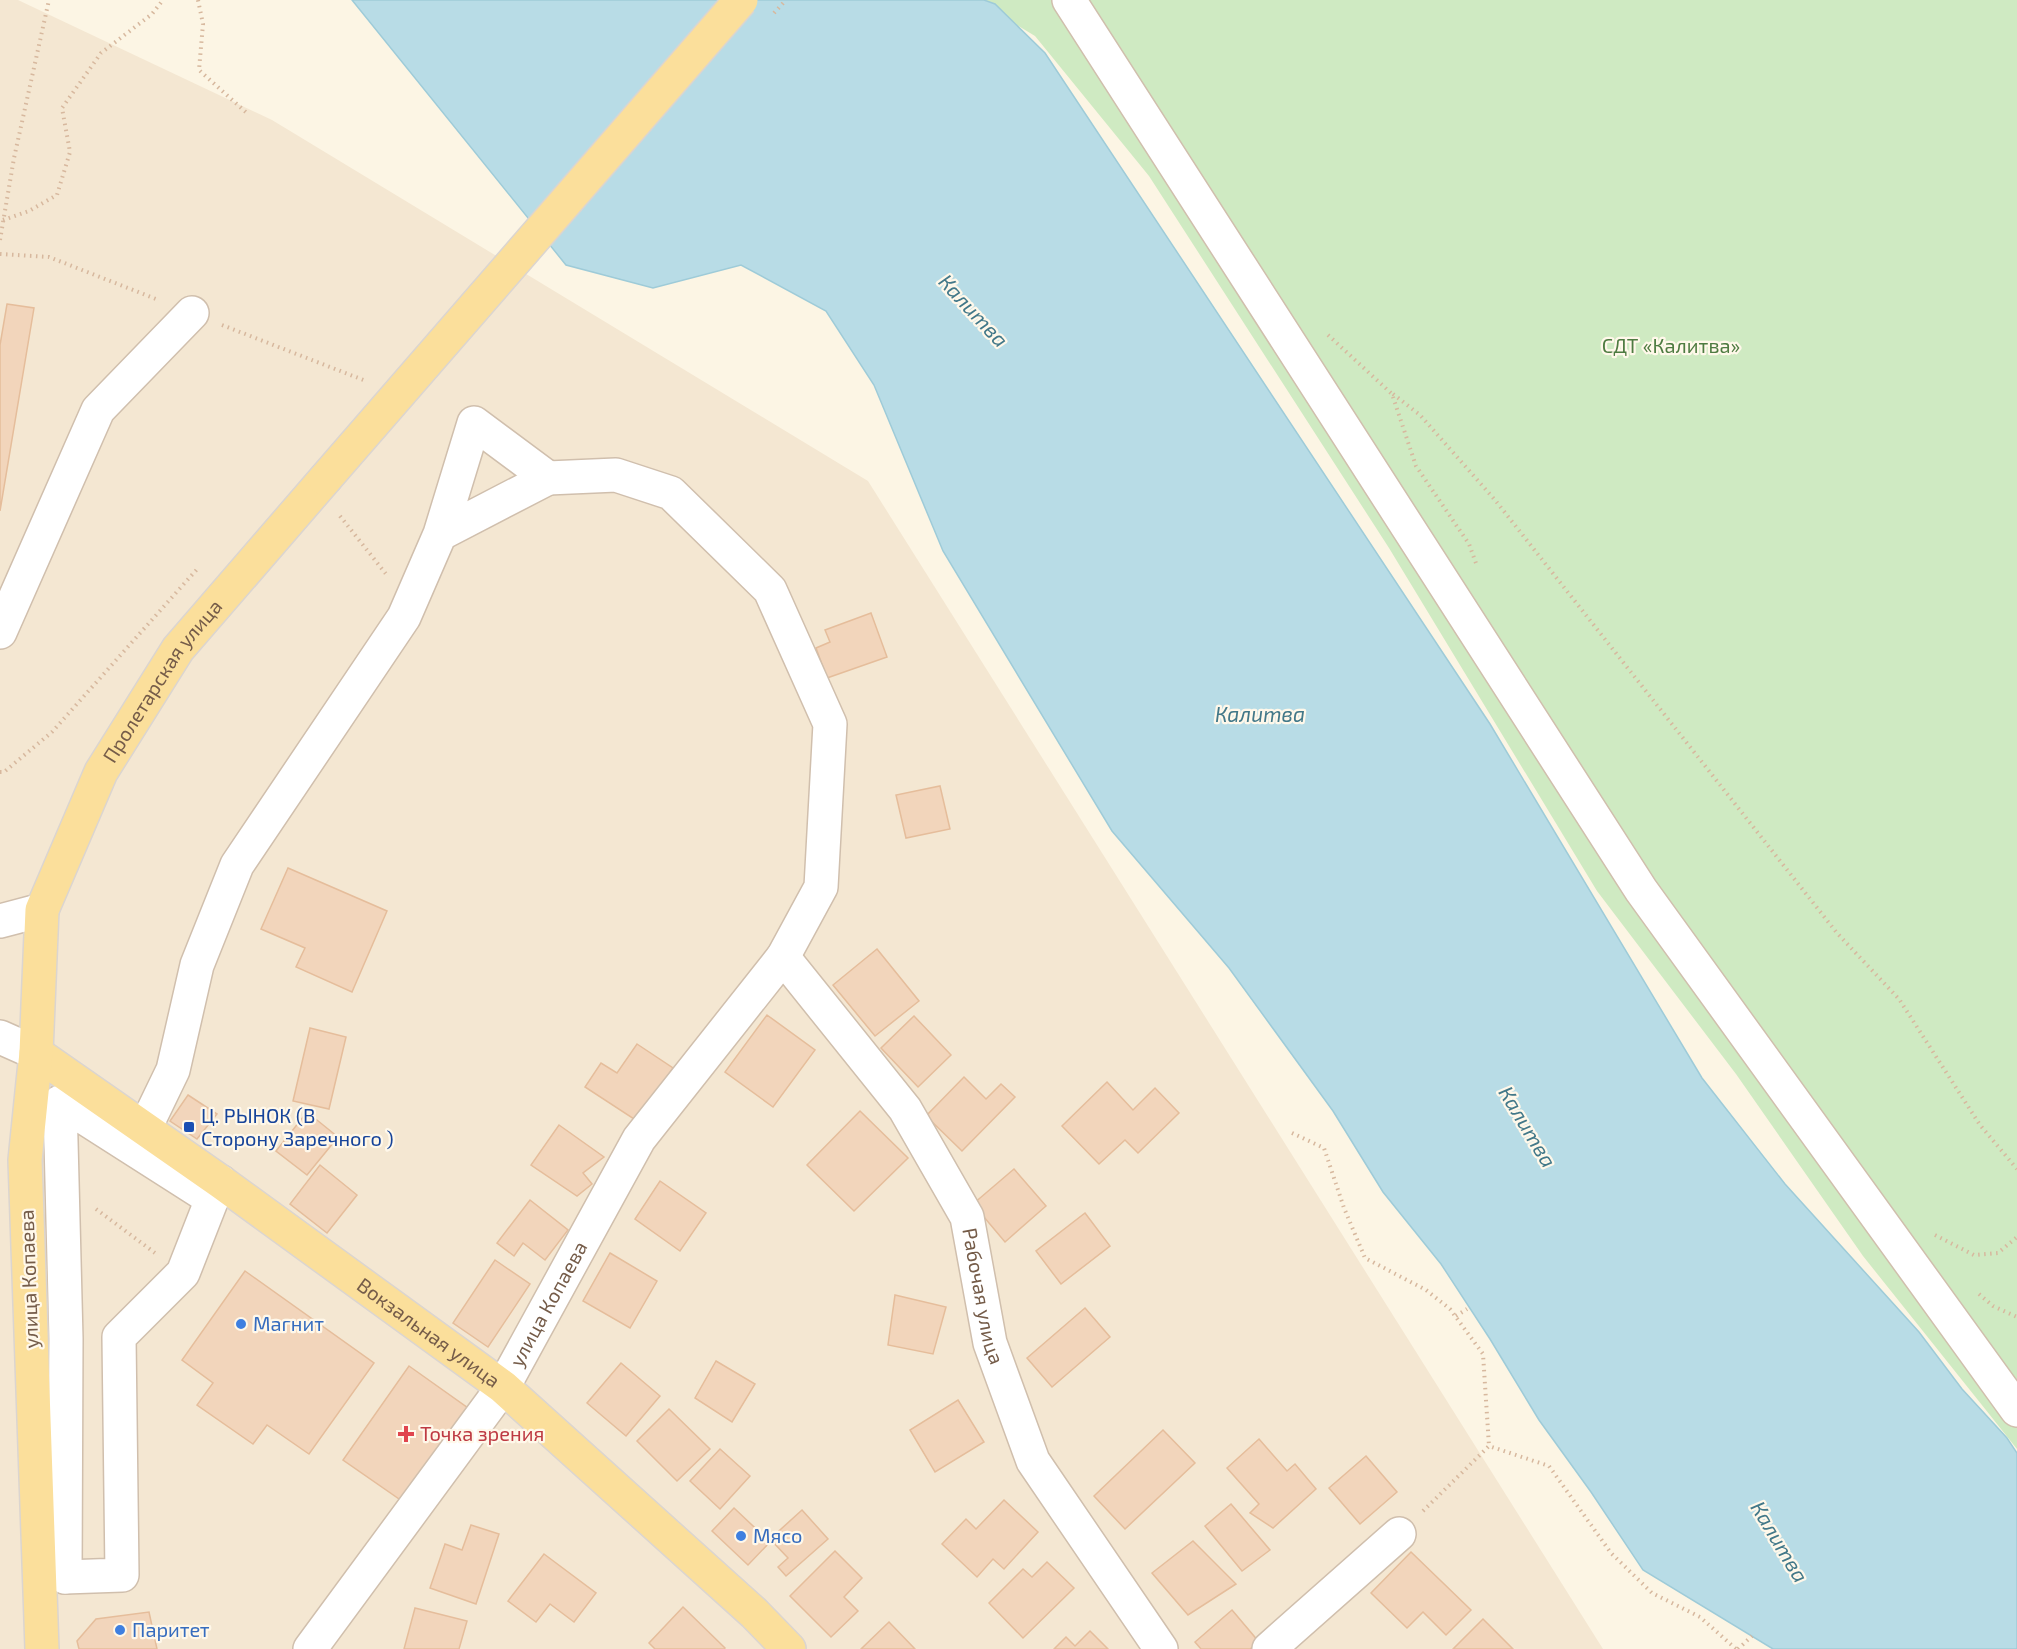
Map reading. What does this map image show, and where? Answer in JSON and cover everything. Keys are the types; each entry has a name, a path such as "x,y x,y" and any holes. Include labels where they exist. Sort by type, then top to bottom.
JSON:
{"main road":[{"name":"Пролетарская улица","path":"42,910 101,772 178,649 741,0"},
{"name":"улица Копаева","path":"42,910 36,1053 25,1160 42,1649"},
{"name":"Вокзальная улица","path":"36,1053 144,1130 216,1191 503,1387 754,1613 789,1649"}],"street":[{"path":"1069,0 1641,890 2017,1410"},
{"path":"0,632 98,410 192,313"},
{"path":"144,1130 173,1070 197,965 237,865 405,617 440,534 474,423 548,478 440,534"},
{"name":"улица Копаева","path":"310,1649 503,1387 639,1139 783,957 821,887 830,724 770,590 671,493 616,475 548,478"},
{"path":"0,921 42,910"},
{"name":"Рабочая улица","path":"783,957 905,1108 967,1217 990,1343 1033,1461 1161,1649"},
{"path":"0,1037 36,1053"},
{"path":"68,1076 69,1110"},
{"path":"31,1340 66,1339 119,1337 183,1273 216,1191 69,1110 60,1102 66,1339 65,1577"},
{"path":"38,1553 65,1577 122,1575 119,1337"},
{"path":"1269,1649 1399,1534"}],"path":[{"path":"0,240 14,158 49,0"},
{"path":"3,220 29,211 57,195 70,152 62,108 101,53 152,15 163,0"},
{"path":"198,0 203,24 199,70 249,115"},
{"path":"0,254 49,257 376,385"},
{"path":"1392,394 1420,416 1495,500 1837,933 1899,999 1980,1125 2017,1169"},
{"path":"340,516 392,582 412,599"},
{"path":"0,772 4,772 52,732 203,562"},
{"path":"1292,1133 1324,1148 1344,1208 1365,1257 1426,1290 1450,1309 1483,1354 1490,1446"},
{"path":"62,1183 183,1273"},
{"path":"1929,1233 1974,1255 1998,1252 2017,1237"},
{"path":"1456,1316 1467,1309"},
{"path":"1399,1534 1490,1446"},
{"path":"1490,1446 1549,1466 1611,1553 1652,1593 1701,1617 1737,1649 1752,1636"}],"shaded area":[{"path":"0,0 18,0 272,120 868,481 1603,1649 0,1649"}],"green space":[{"name":"СДТ «Калитва»","path":"975,0 2017,0 2017,1449 1863,1256 1736,1074 1597,891 1389,548 1149,176 1035,36"}],"water":[{"name":"Калитва","path":"352,0 984,0 995,4 1045,53 1490,724 1702,1078 1785,1184 1919,1332 1962,1389 2007,1438 2017,1453 2017,1649 1773,1649 1643,1570 1539,1420 1441,1264 1383,1192 1333,1111 1229,968 1112,831 943,551 874,385 826,311 741,265 653,288 566,265"}],"building":[{"path":"7,304 34,308 0,511 0,345"},
{"path":"871,613 887,657 827,678 816,648 830,642 825,630"},
{"path":"940,786 950,829 906,838 896,795"},
{"path":"288,868 387,911 352,992 296,967 305,948 261,929"},
{"path":"877,949 919,1001 875,1036 833,985"},
{"path":"767,1015 815,1050 773,1107 725,1072"},
{"path":"914,1016 951,1055 918,1087 881,1048"},
{"path":"310,1028 346,1037 329,1109 293,1101"},
{"path":"637,1044 673,1068 637,1121 585,1087 601,1063 617,1073"},
{"path":"964,1077 986,1099 1001,1084 1015,1097 962,1151 926,1116"},
{"path":"1107,1082 1133,1110 1155,1088 1179,1113 1138,1153 1125,1140 1099,1164 1062,1126"},
{"path":"188,1095 217,1114 197,1139 170,1121"},
{"path":"860,1111 908,1158 854,1211 807,1165"},
{"path":"307,1112 338,1137 307,1175 276,1151"},
{"path":"559,1125 604,1157 583,1173 592,1184 577,1196 531,1165"},
{"path":"320,1165 357,1195 327,1233 290,1204"},
{"path":"1014,1169 1046,1206 1005,1242 973,1204"},
{"path":"660,1181 706,1213 680,1251 635,1219"},
{"path":"530,1200 568,1230 545,1260 523,1243 514,1256 497,1243"},
{"path":"1085,1213 1110,1246 1061,1284 1036,1251"},
{"path":"610,1253 657,1281 630,1328 583,1301"},
{"path":"495,1260 530,1284 488,1347 453,1323"},
{"path":"245,1271 374,1363 309,1454 267,1425 253,1444 197,1405 213,1383 182,1360"},
{"path":"895,1295 946,1307 933,1354 888,1345"},
{"path":"1085,1308 1110,1337 1052,1387 1027,1358"},
{"path":"716,1361 755,1384 732,1422 695,1398"},
{"path":"621,1363 660,1396 626,1436 587,1403"},
{"name":"Точка зрения","path":"409,1366 468,1408 402,1501 343,1460"},
{"path":"958,1400 984,1442 935,1472 910,1430"},
{"path":"669,1409 710,1449 677,1481 637,1441"},
{"path":"1163,1430 1195,1463 1125,1529 1094,1496"},
{"path":"1259,1439 1287,1471 1295,1464 1316,1489 1273,1528 1250,1513 1259,1504 1227,1468"},
{"path":"720,1449 750,1476 720,1509 690,1481"},
{"path":"1366,1456 1397,1492 1360,1524 1329,1488"},
{"path":"1004,1500 1038,1532 1004,1569 993,1559 977,1577 942,1544 966,1519 976,1529"},
{"path":"1231,1504 1270,1550 1242,1571 1205,1526"},
{"path":"734,1508 770,1542 748,1565 712,1531"},
{"path":"802,1510 828,1539 786,1576 778,1567 788,1558 770,1539"},
{"path":"471,1525 499,1534 476,1604 430,1588 445,1544 462,1550"},
{"path":"1193,1541 1236,1584 1188,1615 1152,1573"},
{"path":"835,1551 862,1578 844,1597 858,1611 831,1637 790,1596"},
{"path":"1411,1552 1471,1610 1446,1635 1423,1612 1407,1628 1371,1593"},
{"path":"544,1554 596,1593 574,1622 550,1604 536,1622 508,1601"},
{"path":"1047,1562 1074,1588 1023,1638 989,1603 1023,1569 1032,1577"},
{"path":"683,1607 724,1649 655,1649 649,1643"},
{"path":"415,1608 467,1621 459,1649 404,1649"},
{"path":"1232,1610 1259,1642 1250,1649 1201,1649 1195,1642"},
{"name":"Паритет","path":"149,1612 157,1649 79,1649 77,1641 96,1619"},
{"path":"1483,1619 1513,1649 1453,1649"},
{"path":"889,1622 915,1649 861,1649"},
{"path":"1090,1631 1108,1649 1054,1649 1066,1637 1075,1646"}],"place":[{"name":"Ц. РЫНОК (В Сторону Заречного )","path":"189,1127"},
{"name":"Магнит","path":"241,1324"},
{"name":"Точка зрения","path":"406,1434"},
{"name":"Мясо","path":"741,1536"},
{"name":"Паритет","path":"120,1630"}]}
